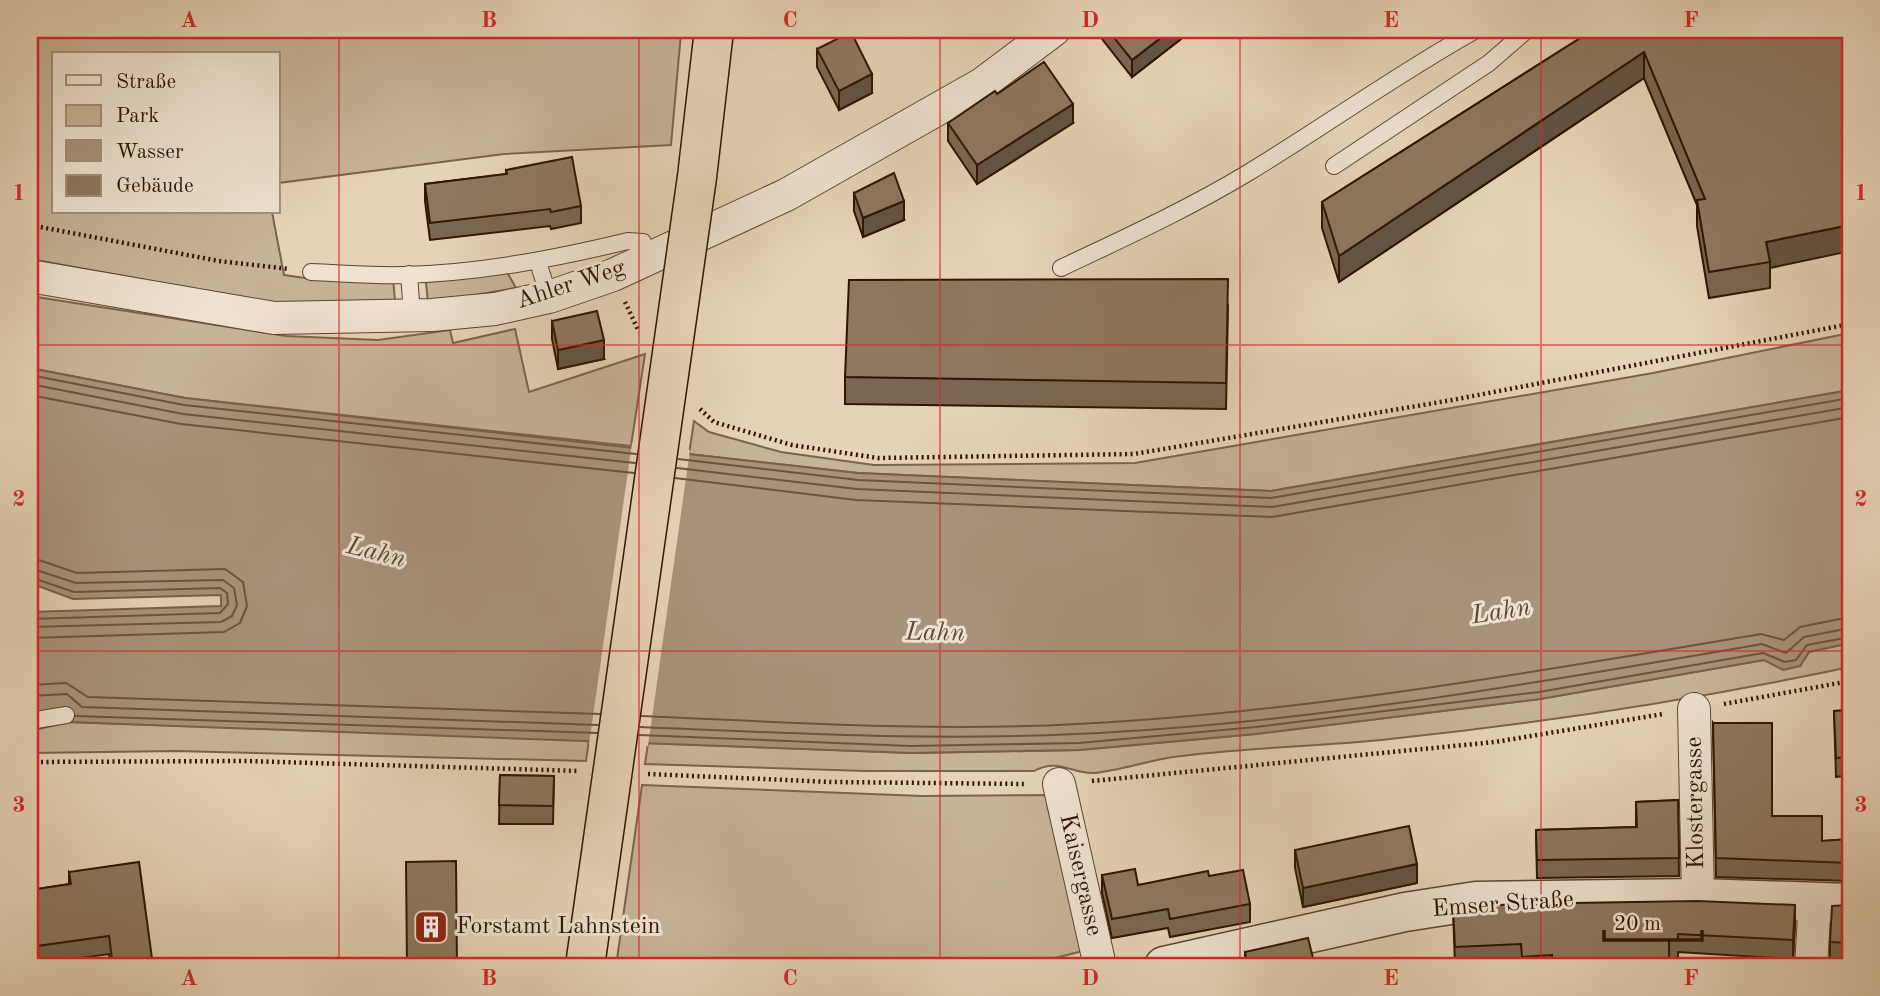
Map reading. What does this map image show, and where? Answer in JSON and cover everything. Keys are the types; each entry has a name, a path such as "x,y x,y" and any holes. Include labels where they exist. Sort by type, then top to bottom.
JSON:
{"main road":[{"path":"585,966 698,177 714,30"}],"street":[{"name":"Ahler Weg","path":"30,276 274,318 412,315 495,309 549,297 649,258 809,182 982,84 1054,30"},
{"name":"Klostergasse","path":"1694,709 1698,898"},
{"name":"Kaisergasse","path":"1059,784 1100,966"},
{"name":"Emser Straße","path":"1164,966 1203,961 1405,912 1476,901 1698,898 1833,902"},
{"path":"1811,966 1833,902"}],"lane":[{"path":"1060,268 1172,216 1414,65 1476,30"},
{"path":"1334,166 1489,63 1527,30"},
{"path":"311,272 409,275 538,262 628,242 643,242 649,258"},
{"path":"538,262 549,297"},
{"path":"409,275 412,315"},
{"path":"30,721 66,715"}],"path":[{"path":"30,225 219,261 311,272"},
{"path":"714,422 792,445 878,458 1134,454 1452,400 1850,324"},
{"path":"642,774 832,782 1059,784 1494,742 1850,681"},
{"path":"30,762 247,761 588,771"}],"green space":[{"path":"30,30 684,30 681,33 671,145 504,154 280,183 280,52 52,52 52,214 272,214 284,275 312,279 393,278 395,301 273,303 30,259"},
{"path":"507,272 516,288 428,303 426,282"},
{"path":"30,296 286,336 378,340 450,330 453,343 515,329 529,392 645,354 631,446 185,398 30,368"},
{"path":"1850,333 1850,390 1271,491 858,473 689,454 694,421 709,432 781,452 874,465 1135,463 1653,373"},
{"path":"1850,643 1850,667 1678,700 1448,733 1173,757 1095,773 1058,766 1034,771 865,771 645,764 648,743 911,753 1079,750 1256,734 1540,699 1764,660 1800,666 1809,652"},
{"path":"69,722 589,740 586,761 176,751 30,753 30,731"},
{"path":"642,785 922,796 1052,795 1087,950 1023,966 616,966"}],"water":[{"name":"Lahn","path":"30,368 185,398 858,473 1271,491 1850,390 1850,643 1809,652 1800,666 1783,670 1764,660 1540,699 1256,734 1079,750 911,753 69,722 66,715 30,712 30,612 221,606 221,595 73,599 30,583"}],"pier":[{"path":"632,443 690,450 648,746 589,744"}],"building":[{"path":"1108,30 1171,30 1132,60"},
{"path":"1593,30 1850,30 1850,225 1766,242 1770,262 1709,272 1697,200 1705,199 1644,52 1339,256 1322,202"},
{"path":"851,32 872,74 839,91 817,49"},
{"path":"1044,62 1073,104 977,165 948,123"},
{"path":"572,157 581,206 551,212 550,209 430,223 425,184 507,174 506,170"},
{"path":"894,173 904,201 863,218 854,193"},
{"path":"1228,279 1226,383 845,377 849,280"},
{"path":"597,311 604,340 558,350 552,321"},
{"path":"1850,710 1850,757 1836,758 1834,711"},
{"path":"1713,723 1772,723 1772,816 1822,816 1822,841 1850,839 1850,863 1716,858"},
{"path":"500,775 554,776 553,806 499,805"},
{"path":"1678,800 1679,858 1537,860 1536,830 1637,827 1636,802"},
{"path":"1409,826 1417,864 1303,888 1295,850"},
{"name":"Forstamt Lahnstein","path":"456,861 457,966 407,966 406,862"},
{"path":"139,862 153,966 113,966 109,936 30,947 30,890 71,884 69,872"},
{"path":"1135,869 1138,885 1208,871 1209,876 1243,870 1250,904 1170,919 1168,909 1112,919 1102,875"},
{"path":"1698,901 1795,905 1793,940 1678,934 1678,940 1669,940 1669,966 1552,966 1552,955 1522,957 1521,944 1455,947 1453,908 1516,904"},
{"path":"1850,905 1850,943 1830,942 1832,906"},
{"path":"1308,938 1315,966 1248,966 1245,952"}],"place":[{"name":"Forstamt Lahnstein","path":"431,927"}]}
